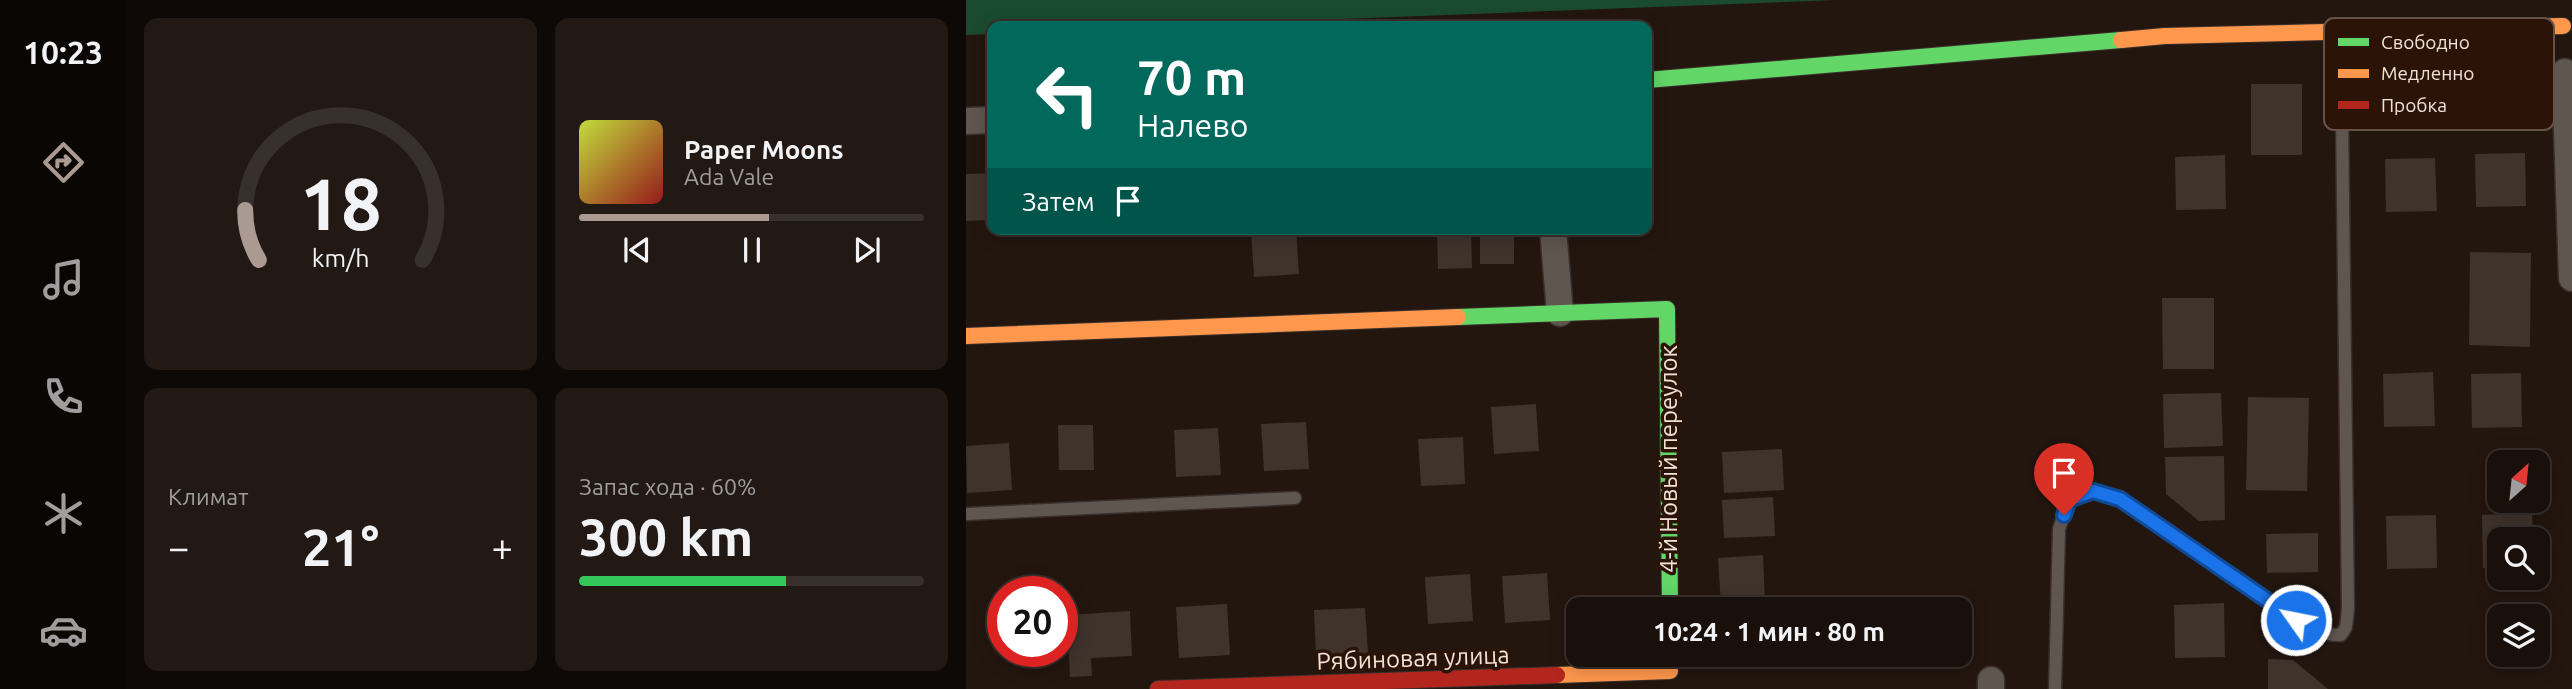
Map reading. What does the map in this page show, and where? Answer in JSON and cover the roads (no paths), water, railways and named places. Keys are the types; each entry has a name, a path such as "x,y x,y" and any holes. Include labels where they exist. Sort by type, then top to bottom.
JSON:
{"street":[{"path":"2554,26 2563,26"},
{"path":"1652,80 2165,36 2324,32"},
{"path":"2565,72 2572,278"},
{"path":"966,121 987,120"},
{"path":"966,336 1560,313 1554,235"},
{"name":"4-й Новый переулок","path":"1560,313 1667,309 1670,597"},
{"name":"Рябиновая улица","path":"1158,689 1670,671"}],"lane":[{"path":"2054,689 2059,529 2069,500 2093,491 2120,499 2310,629 2330,636 2341,635 2346,627 2348,608 2343,130"},
{"path":"966,514 1295,498"}]}
